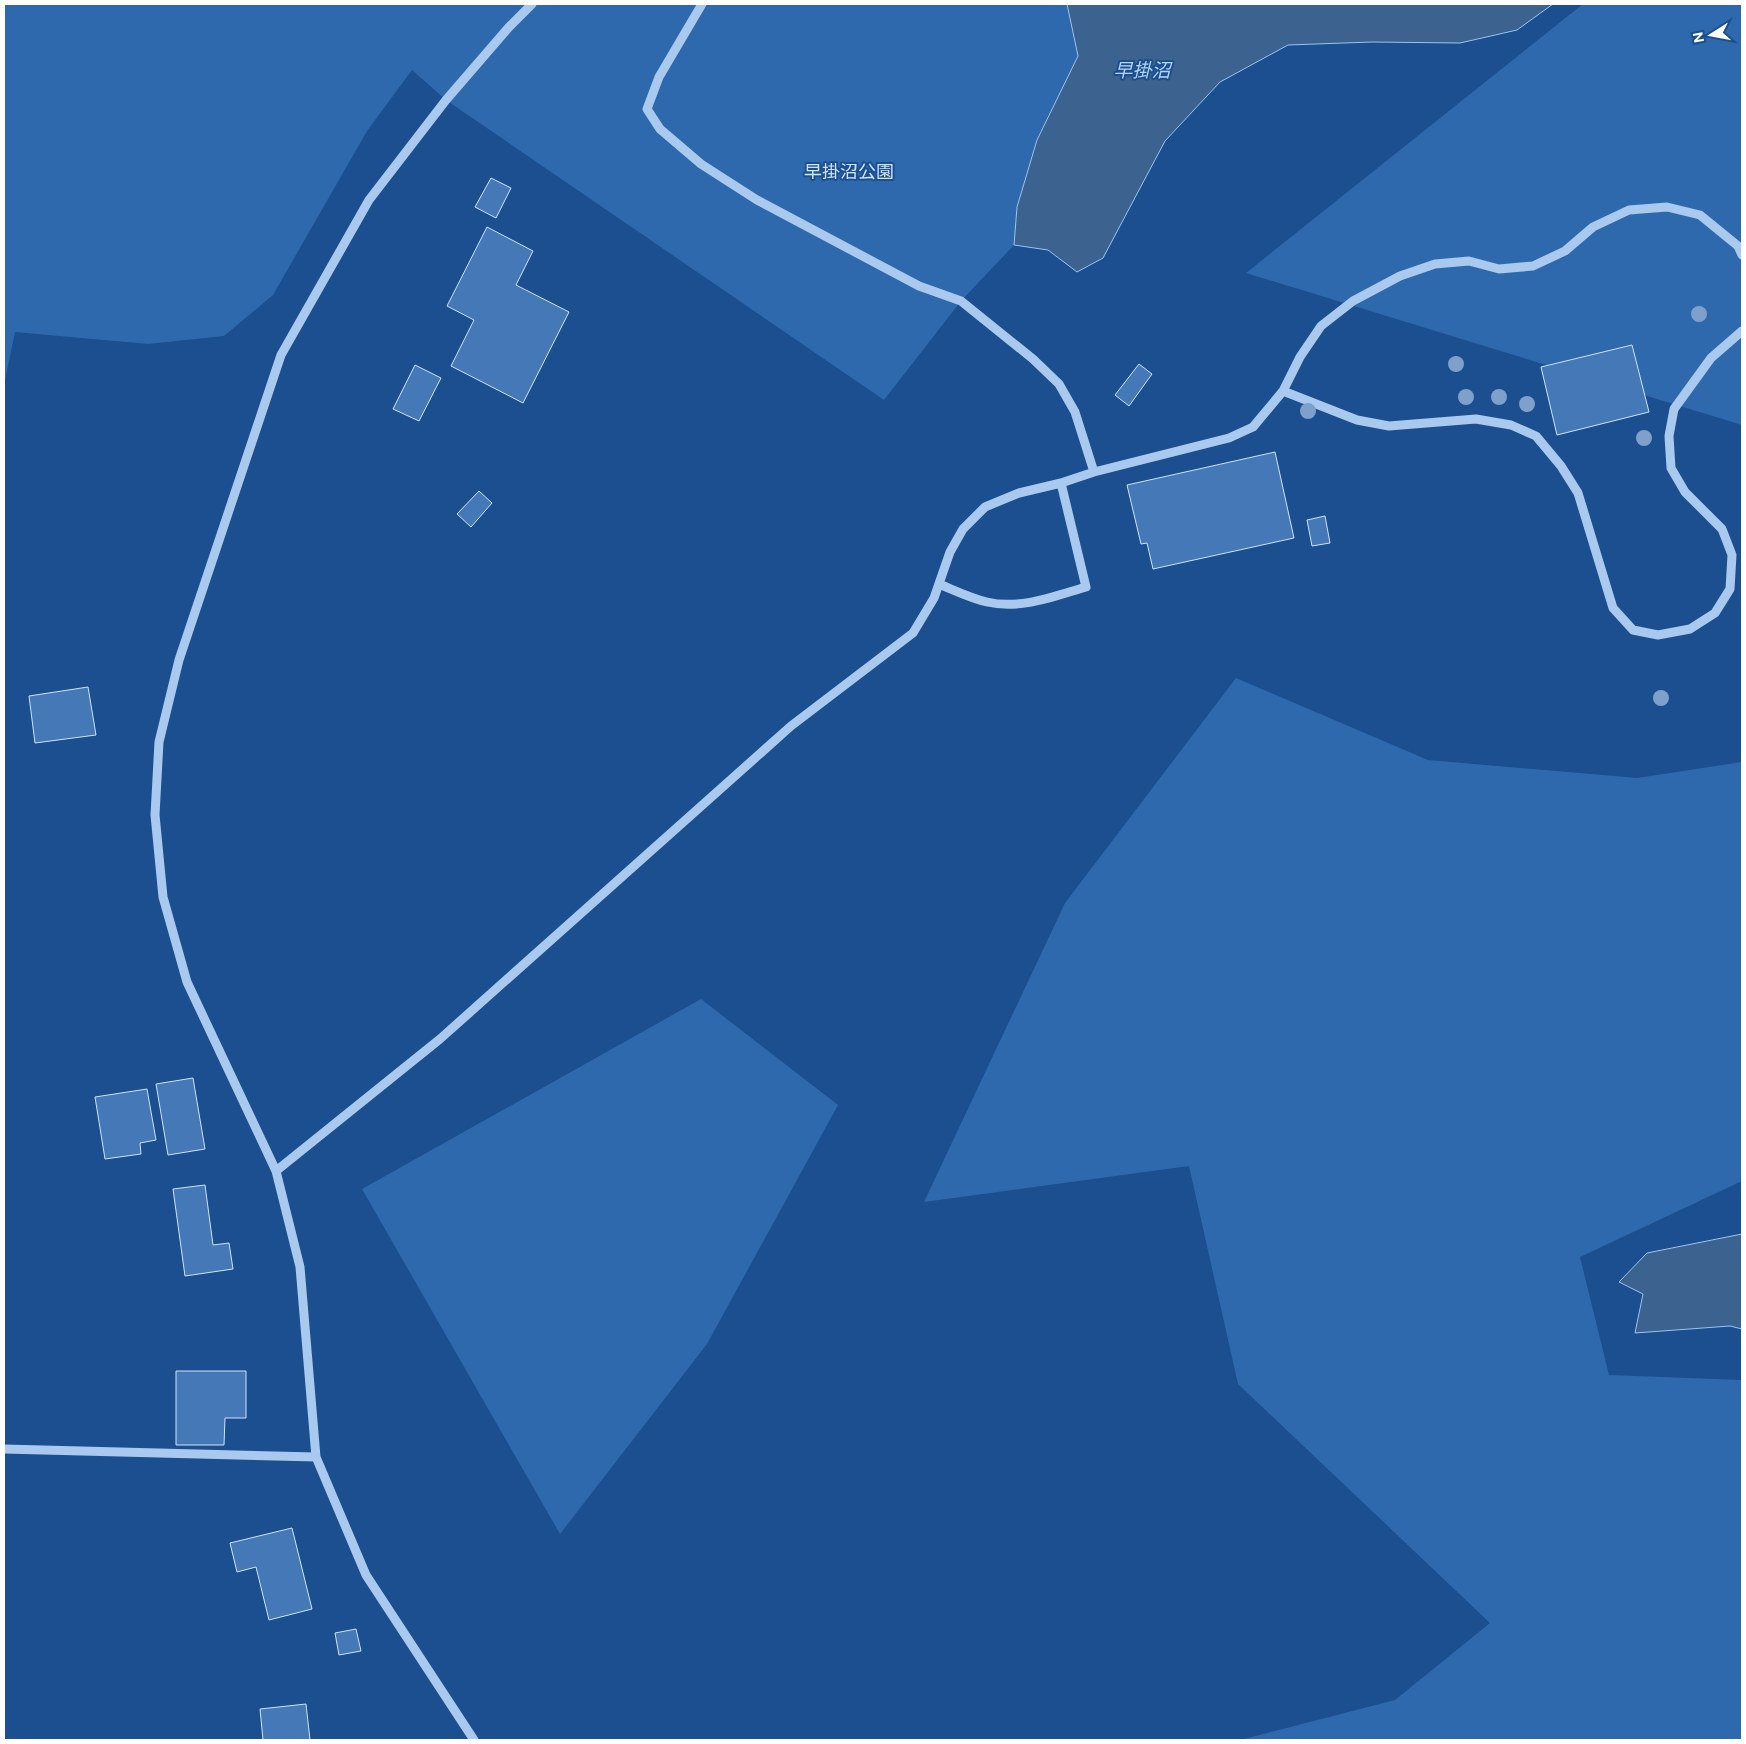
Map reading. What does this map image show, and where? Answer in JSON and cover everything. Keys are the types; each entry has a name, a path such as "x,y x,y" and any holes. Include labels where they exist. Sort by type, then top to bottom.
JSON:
{"street":[{"path":"474,1740 366,1575 316,1456 300,1267 276,1171 187,982 163,897 155,815 159,742 178,660 281,355 369,200 446,100 509,27 532,4"},
{"path":"702,4 659,77 647,109 660,129 701,164 757,200 919,286 961,300 1033,359 1059,384 1075,412 1094,472"},
{"path":"276,1171 440,1039 792,726 914,633 934,598 950,552 963,528 985,507 1019,493 1229,438 1253,427 1284,391 1300,357 1321,326 1353,301 1400,276 1435,264 1469,261 1499,269 1533,266 1565,251 1593,227 1629,210 1666,207 1700,216 1738,246 1742,255"},
{"path":"1284,391 1357,420 1389,426 1476,419 1511,425 1536,436 1561,466 1578,493 1613,608 1633,630 1658,635 1690,629 1715,613 1730,589 1732,555 1722,529 1685,492 1671,468 1669,436 1674,408 1711,358 1742,331"},
{"path":"939,584 986,602 1008,604 1029,602 1086,587 1061,483"},
{"path":"4,1449 316,1456"}],"green space":[{"name":"早掛沼公園","path":"4,4 1067,4 1078,56 1037,140 1017,207 1014,245 961,301 884,400 446,100 412,70 367,131 273,295 224,336 148,344 15,332 4,385"},
{"path":"1583,4 1742,4 1742,425 1246,273"},
{"path":"1236,678 1428,760 1637,778 1742,762 1742,1181 1580,1257 1609,1375 1742,1380 1742,1740 1240,1740 1395,1700 1490,1623 1238,1384 1189,1166 924,1202 1065,903"},
{"path":"701,999 838,1105 707,1344 560,1534 362,1189"}],"water":[{"name":"早掛沼","path":"1067,4 1553,4 1517,30 1460,43 1372,42 1288,45 1220,82 1165,141 1103,258 1077,272 1048,250 1014,245 1017,207 1037,140 1078,56"},
{"path":"1742,1234 1742,1329 1730,1326 1635,1333 1643,1294 1619,1282 1647,1253"}],"building":[{"path":"491,178 511,188 496,218 475,207"},
{"path":"487,227 533,251 516,285 569,312 523,403 451,366 474,320 447,306"},
{"path":"1632,345 1649,412 1557,435 1541,367"},
{"path":"1139,364 1152,374 1129,406 1115,395"},
{"path":"415,365 441,378 419,421 393,409"},
{"path":"1275,452 1294,538 1153,569 1147,543 1141,544 1127,485"},
{"path":"479,491 492,503 471,527 457,514"},
{"path":"1325,516 1330,543 1312,546 1307,520"},
{"path":"88,687 96,735 35,743 29,696"},
{"path":"193,1078 205,1149 168,1155 156,1084"},
{"path":"147,1089 156,1140 140,1143 141,1154 105,1159 95,1097"},
{"path":"205,1185 213,1245 229,1243 233,1269 185,1276 173,1189"},
{"path":"176,1371 246,1371 246,1418 225,1418 224,1445 176,1445"},
{"path":"292,1528 312,1609 269,1620 256,1567 237,1572 230,1543"},
{"path":"356,1629 361,1651 339,1655 335,1633"},
{"path":"306,1704 310,1740 263,1740 260,1709"}]}
